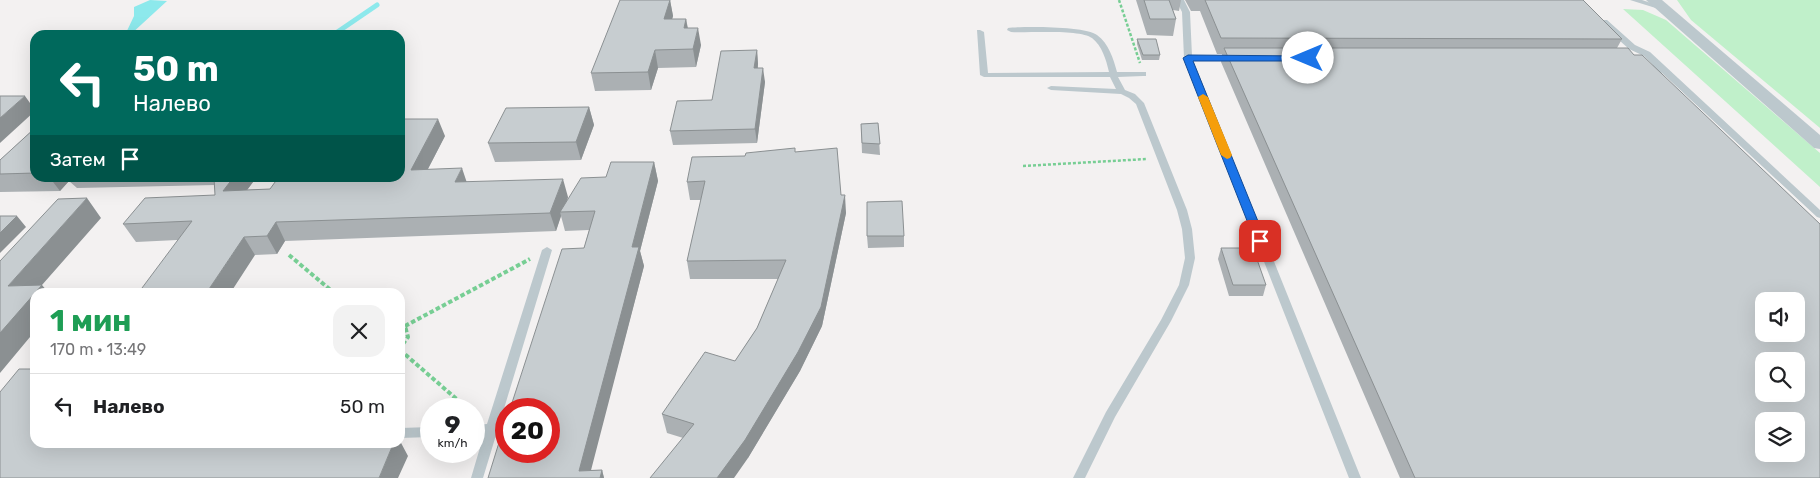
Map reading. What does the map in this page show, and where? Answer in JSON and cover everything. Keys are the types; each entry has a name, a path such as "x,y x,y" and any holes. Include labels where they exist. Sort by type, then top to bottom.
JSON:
{"street":[{"path":"1658,4 1820,144"}],"lane":[{"path":"1180,0 1186,12 1188,58 1355,478"},
{"path":"1634,0 1658,4"},
{"path":"1595,13 1632,47 1647,54 1820,215"},
{"path":"1010,30 1080,31 1094,36 1108,53 1113,74 1122,92"},
{"path":"980,32 984,74 1143,74"},
{"path":"1188,58 1248,58"},
{"path":"1634,62 1665,71"},
{"path":"1051,88 1122,92 1132,96 1140,104 1187,229 1190,258 1184,285 1166,321 1110,415 1079,478"},
{"path":"476,478 547,250"},
{"path":"485,429 492,429"},
{"path":"405,433 420,432"}],"path":[{"path":"1119,0 1143,74"},
{"path":"1023,166 1136,158 1162,159"},
{"path":"405,324 547,250"},
{"path":"289,255 328,288"},
{"path":"405,353 456,398"}],"green space":[{"path":"1677,0 1820,0 1820,128 1691,20"},
{"path":"1623,9 1643,10 1666,20 1820,153 1820,187"}],"water":[{"path":"150,0 167,1 135,30 127,30 134,16 134,7"}],"building":[{"path":"620,0 670,0 664,19 686,19 684,28 698,28 693,49 655,50 648,72 591,73"},
{"path":"1144,0 1169,0 1176,19 1150,19"},
{"path":"1205,0 1583,0 1622,39 1221,38"},
{"path":"1137,39 1156,39 1160,55 1143,55"},
{"path":"1224,48 1628,48 1634,55 1642,55 1820,224 1820,478 1415,478"},
{"path":"757,50 754,68 763,68 755,129 670,131 677,101 712,100 721,51"},
{"path":"0,96 25,96 0,118"},
{"path":"589,107 576,142 488,143 506,108"},
{"path":"405,119 438,119 411,170 462,168 455,182 563,179 550,213 276,222 267,236 244,237 210,288 142,288 192,221 123,224 145,198 215,195 214,182 230,182 223,191 270,189 275,182 405,182"},
{"path":"878,123 880,144 862,143 861,124"},
{"path":"30,133 30,173 0,174 0,160"},
{"path":"795,148 795,152 837,148 841,195 845,195 821,307 798,352 745,440 717,478 650,478 694,424 662,414 705,352 735,361 757,328 786,260 687,261 705,181 687,182 692,157 745,156 746,153"},
{"path":"611,162 654,162 632,247 639,247 579,471 602,470 600,478 488,478 495,455 495,463 560,463 560,398 514,398 562,249 584,248 595,211 560,212 581,178 606,177"},
{"path":"87,198 8,286 42,285 39,288 30,288 30,299 0,333 0,261 58,199"},
{"path":"902,201 904,236 867,236 867,202"},
{"path":"0,216 17,216 0,233"},
{"path":"1221,248 1253,248 1266,285 1233,285"},
{"path":"19,369 30,369 30,448 392,448 379,478 0,478 0,392"}],"waterway":[{"path":"340,30 377,5"}],"slow traffic":[{"path":"1203,97 1227,155"}],"route":[{"path":"1260,241 1188,58 1308,58"}]}
